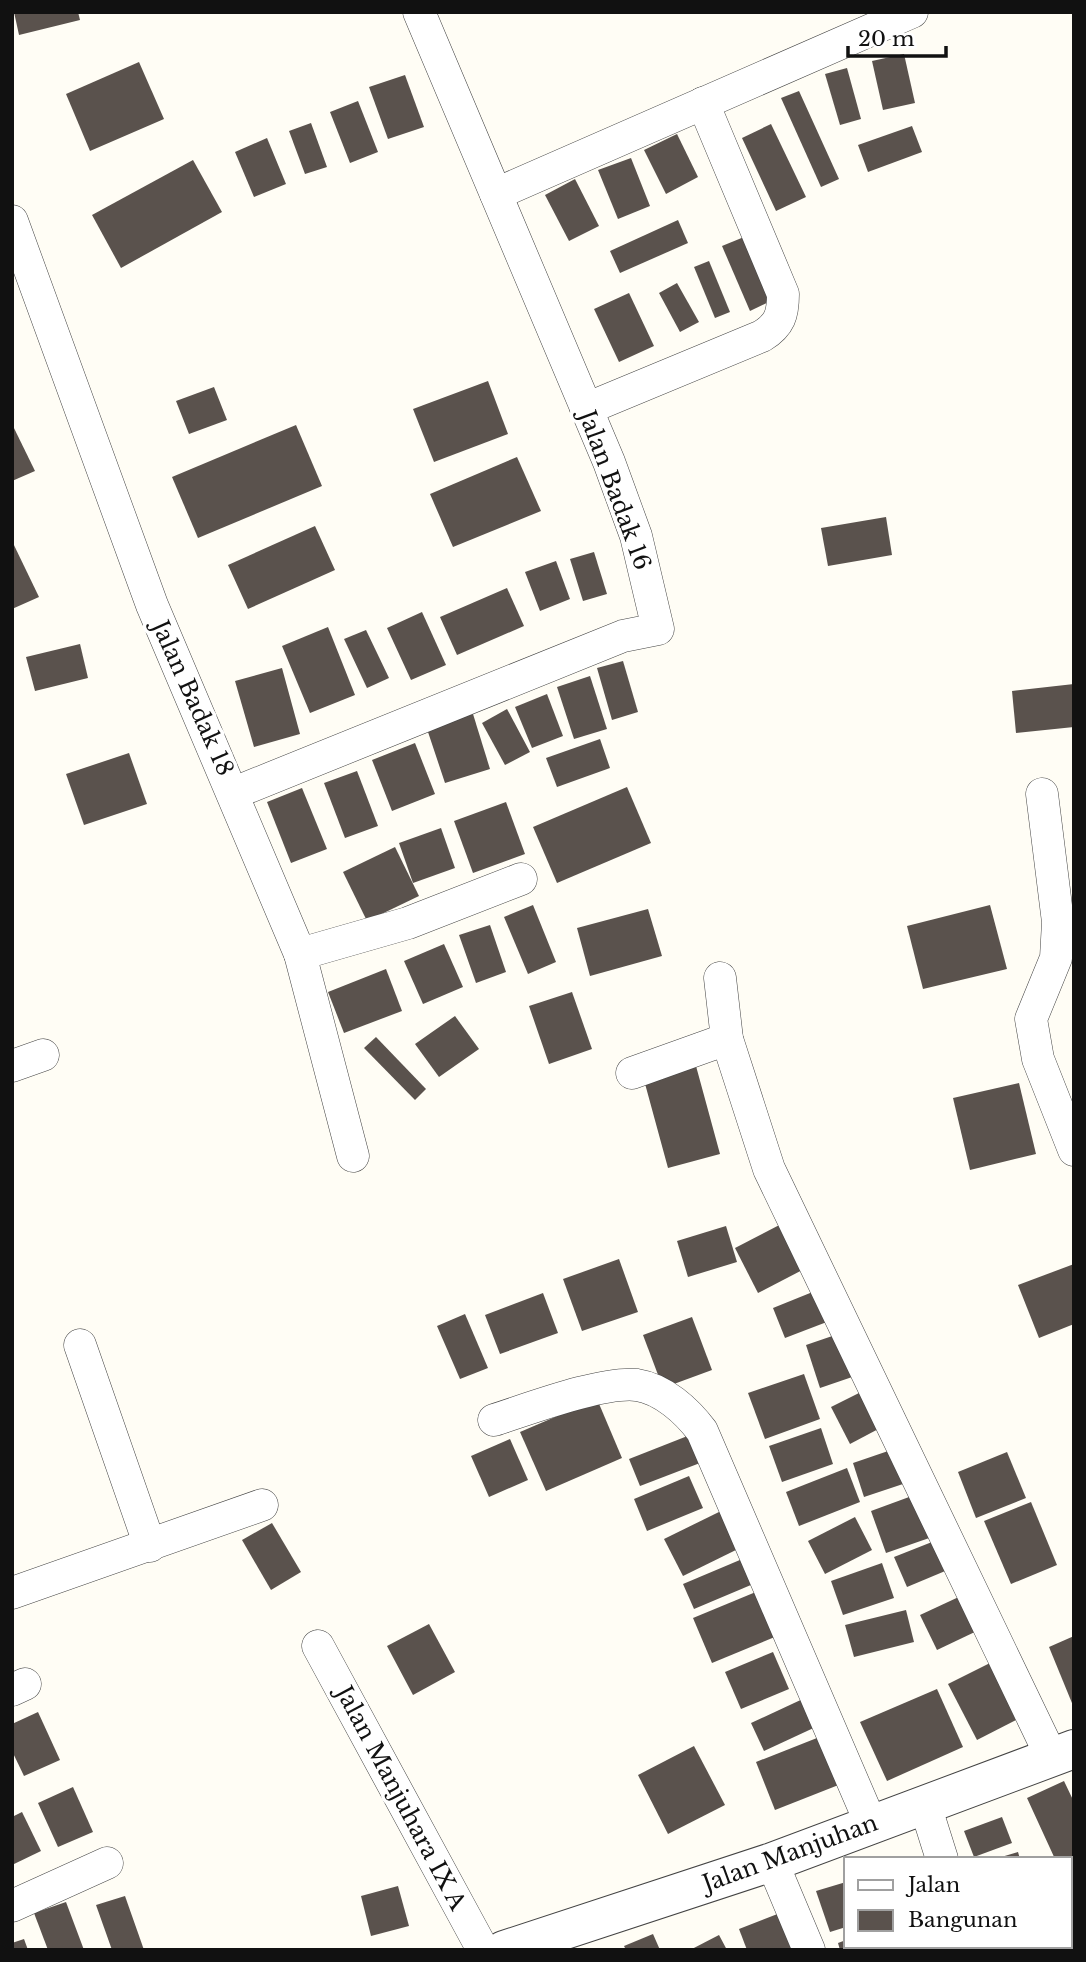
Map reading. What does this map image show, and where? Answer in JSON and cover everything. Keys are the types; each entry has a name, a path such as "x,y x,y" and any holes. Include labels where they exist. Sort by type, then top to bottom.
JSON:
{"street":[{"name":"Jalan Badak 16","path":"234,793 624,636 658,629 636,536 586,409 419,12"},
{"path":"496,194 912,12"},
{"path":"586,409 762,336 774,328 783,312 783,293 703,103"},
{"name":"Jalan Badak 18","path":"12,221 152,605 300,954 353,1156"},
{"path":"1042,794 1058,934 1056,958 1031,1019 1038,1059 1074,1150"},
{"path":"300,954 408,923 521,879"},
{"path":"720,978 727,1039 769,1169 1063,1753"},
{"path":"632,1073 727,1039"},
{"path":"12,1066 43,1055"},
{"path":"80,1345 150,1546"},
{"path":"494,1420 577,1393 636,1385 654,1391 688,1412 702,1431 872,1824"},
{"path":"12,1593 262,1505"},
{"name":"Jalan Manjuhara IX A","path":"318,1646 483,1950"},
{"name":"Jalan Manjuhan","path":"504,1950 772,1862 1063,1753"},
{"path":"925,1805 941,1857"},
{"path":"772,1862 809,1950"},
{"path":"12,1906 107,1863"}],"building":[{"path":"14,12 78,12 80,20 19,35"},
{"path":"904,54 915,103 883,110 872,61"},
{"path":"139,62 164,119 90,151 66,94"},
{"path":"847,68 861,119 840,125 825,74"},
{"path":"405,75 424,127 388,139 369,87"},
{"path":"799,91 839,179 821,187 781,98"},
{"path":"358,101 378,152 350,163 330,112"},
{"path":"311,123 327,167 305,174 289,131"},
{"path":"771,124 806,197 776,211 742,138"},
{"path":"912,126 922,152 868,172 858,145"},
{"path":"677,134 698,177 666,194 644,150"},
{"path":"267,138 286,184 254,197 235,152"},
{"path":"631,158 650,206 618,219 598,170"},
{"path":"193,160 222,212 121,268 92,215"},
{"path":"575,179 599,226 569,241 545,195"},
{"path":"678,220 688,243 620,273 610,251"},
{"path":"744,237 771,301 750,311 722,246"},
{"path":"709,261 730,312 715,318 694,267"},
{"path":"677,283 699,322 680,332 659,293"},
{"path":"629,293 654,346 619,362 594,309"},
{"path":"488,381 508,434 434,462 413,409"},
{"path":"214,387 227,420 189,434 176,401"},
{"path":"12,424 35,471 12,481"},
{"path":"296,425 322,486 198,538 172,477"},
{"path":"517,457 541,511 453,547 430,494"},
{"path":"886,517 892,555 828,566 821,528"},
{"path":"315,526 335,570 248,609 228,565"},
{"path":"12,541 39,597 12,609"},
{"path":"594,552 607,594 583,601 570,559"},
{"path":"556,561 570,599 540,611 525,572"},
{"path":"507,588 524,626 457,655 440,617"},
{"path":"422,612 446,665 411,680 387,628"},
{"path":"328,627 355,695 310,713 282,646"},
{"path":"366,630 389,678 367,688 344,639"},
{"path":"80,644 88,678 35,691 26,657"},
{"path":"623,661 638,712 612,720 597,668"},
{"path":"282,668 300,734 254,747 235,681"},
{"path":"590,676 607,729 574,739 557,687"},
{"path":"1074,684 1074,727 1016,733 1012,691"},
{"path":"547,694 563,736 532,748 515,707"},
{"path":"507,709 530,752 505,765 482,723"},
{"path":"473,714 490,769 445,783 427,729"},
{"path":"600,739 610,768 557,787 546,758"},
{"path":"415,743 435,794 392,811 372,760"},
{"path":"129,753 147,804 84,825 66,774"},
{"path":"357,771 378,826 345,838 324,783"},
{"path":"627,787 651,843 557,883 533,827"},
{"path":"302,788 327,849 291,863 267,802"},
{"path":"506,802 525,854 473,873 454,821"},
{"path":"441,828 455,868 413,883 399,843"},
{"path":"395,847 419,896 367,921 343,872"},
{"path":"533,905 556,962 528,974 504,917"},
{"path":"990,905 1007,969 923,989 907,926"},
{"path":"648,909 662,956 590,976 577,928"},
{"path":"490,925 506,972 476,983 459,935"},
{"path":"444,944 463,987 423,1004 404,961"},
{"path":"386,969 402,1011 344,1033 328,992"},
{"path":"572,992 592,1049 549,1064 529,1006"},
{"path":"455,1016 479,1049 439,1077 415,1044"},
{"path":"376,1037 426,1089 415,1100 364,1048"},
{"path":"696,1066 720,1154 668,1168 644,1080"},
{"path":"1019,1083 1036,1154 970,1170 953,1098"},
{"path":"789,1220 812,1265 758,1293 735,1248"},
{"path":"726,1226 737,1262 688,1277 677,1241"},
{"path":"619,1259 638,1312 582,1331 563,1279"},
{"path":"1074,1264 1074,1324 1039,1338 1018,1285"},
{"path":"820,1289 832,1320 785,1338 773,1308"},
{"path":"543,1293 558,1333 500,1354 485,1315"},
{"path":"465,1314 488,1368 460,1379 437,1326"},
{"path":"692,1317 712,1370 663,1388 643,1335"},
{"path":"844,1332 858,1375 820,1388 806,1345"},
{"path":"804,1374 820,1419 765,1439 748,1393"},
{"path":"865,1390 884,1426 850,1444 831,1407"},
{"path":"597,1399 622,1458 546,1491 520,1432"},
{"path":"821,1428 833,1464 782,1482 769,1446"},
{"path":"690,1435 700,1463 640,1486 629,1459"},
{"path":"510,1439 528,1480 489,1497 471,1456"},
{"path":"897,1448 909,1482 864,1497 853,1463"},
{"path":"1007,1452 1026,1498 976,1518 958,1472"},
{"path":"847,1468 860,1502 799,1526 786,1492"},
{"path":"689,1476 703,1508 647,1531 634,1499"},
{"path":"920,1493 935,1536 886,1553 871,1511"},
{"path":"1031,1502 1057,1565 1011,1584 984,1521"},
{"path":"721,1511 740,1548 683,1576 664,1539"},
{"path":"855,1517 872,1550 825,1574 808,1541"},
{"path":"272,1523 301,1572 271,1590 242,1540"},
{"path":"937,1540 950,1569 907,1587 894,1557"},
{"path":"747,1557 758,1582 694,1609 683,1584"},
{"path":"882,1563 894,1598 843,1615 831,1581"},
{"path":"763,1589 782,1634 712,1663 693,1618"},
{"path":"963,1595 979,1630 937,1650 920,1615"},
{"path":"906,1610 914,1642 854,1657 845,1625"},
{"path":"429,1624 455,1672 413,1695 387,1646"},
{"path":"1074,1636 1074,1708 1049,1647"},
{"path":"773,1652 789,1689 741,1709 725,1672"},
{"path":"994,1661 1022,1717 977,1740 948,1684"},
{"path":"937,1689 963,1747 887,1781 860,1722"},
{"path":"807,1697 820,1725 764,1751 751,1723"},
{"path":"38,1712 60,1760 24,1776 12,1751 12,1724"},
{"path":"822,1736 841,1784 775,1810 756,1762"},
{"path":"694,1746 725,1805 668,1834 638,1775"},
{"path":"1064,1781 1074,1802 1072,1891 1072,1857 1054,1857 1027,1798"},
{"path":"73,1787 93,1832 58,1847 38,1803"},
{"path":"22,1812 41,1851 12,1865 12,1817"},
{"path":"1002,1817 1012,1843 974,1857 964,1831"},
{"path":"1018,1852 1019,1857 1001,1857"},
{"path":"844,1883 844,1928 830,1932 816,1891"},
{"path":"398,1886 409,1926 371,1936 361,1896"},
{"path":"125,1896 144,1950 112,1950 96,1905"},
{"path":"66,1902 84,1950 48,1950 34,1913"},
{"path":"780,1913 794,1950 747,1950 739,1929"},
{"path":"653,1934 660,1950 626,1950 624,1946"},
{"path":"719,1935 727,1950 690,1950"},
{"path":"24,1939 28,1950 12,1950 12,1943"},
{"path":"844,1941 844,1948 891,1950 840,1950 838,1943"},
{"path":"906,1948 953,1950 906,1950"},
{"path":"1002,1948 1047,1950 1003,1950"}]}
